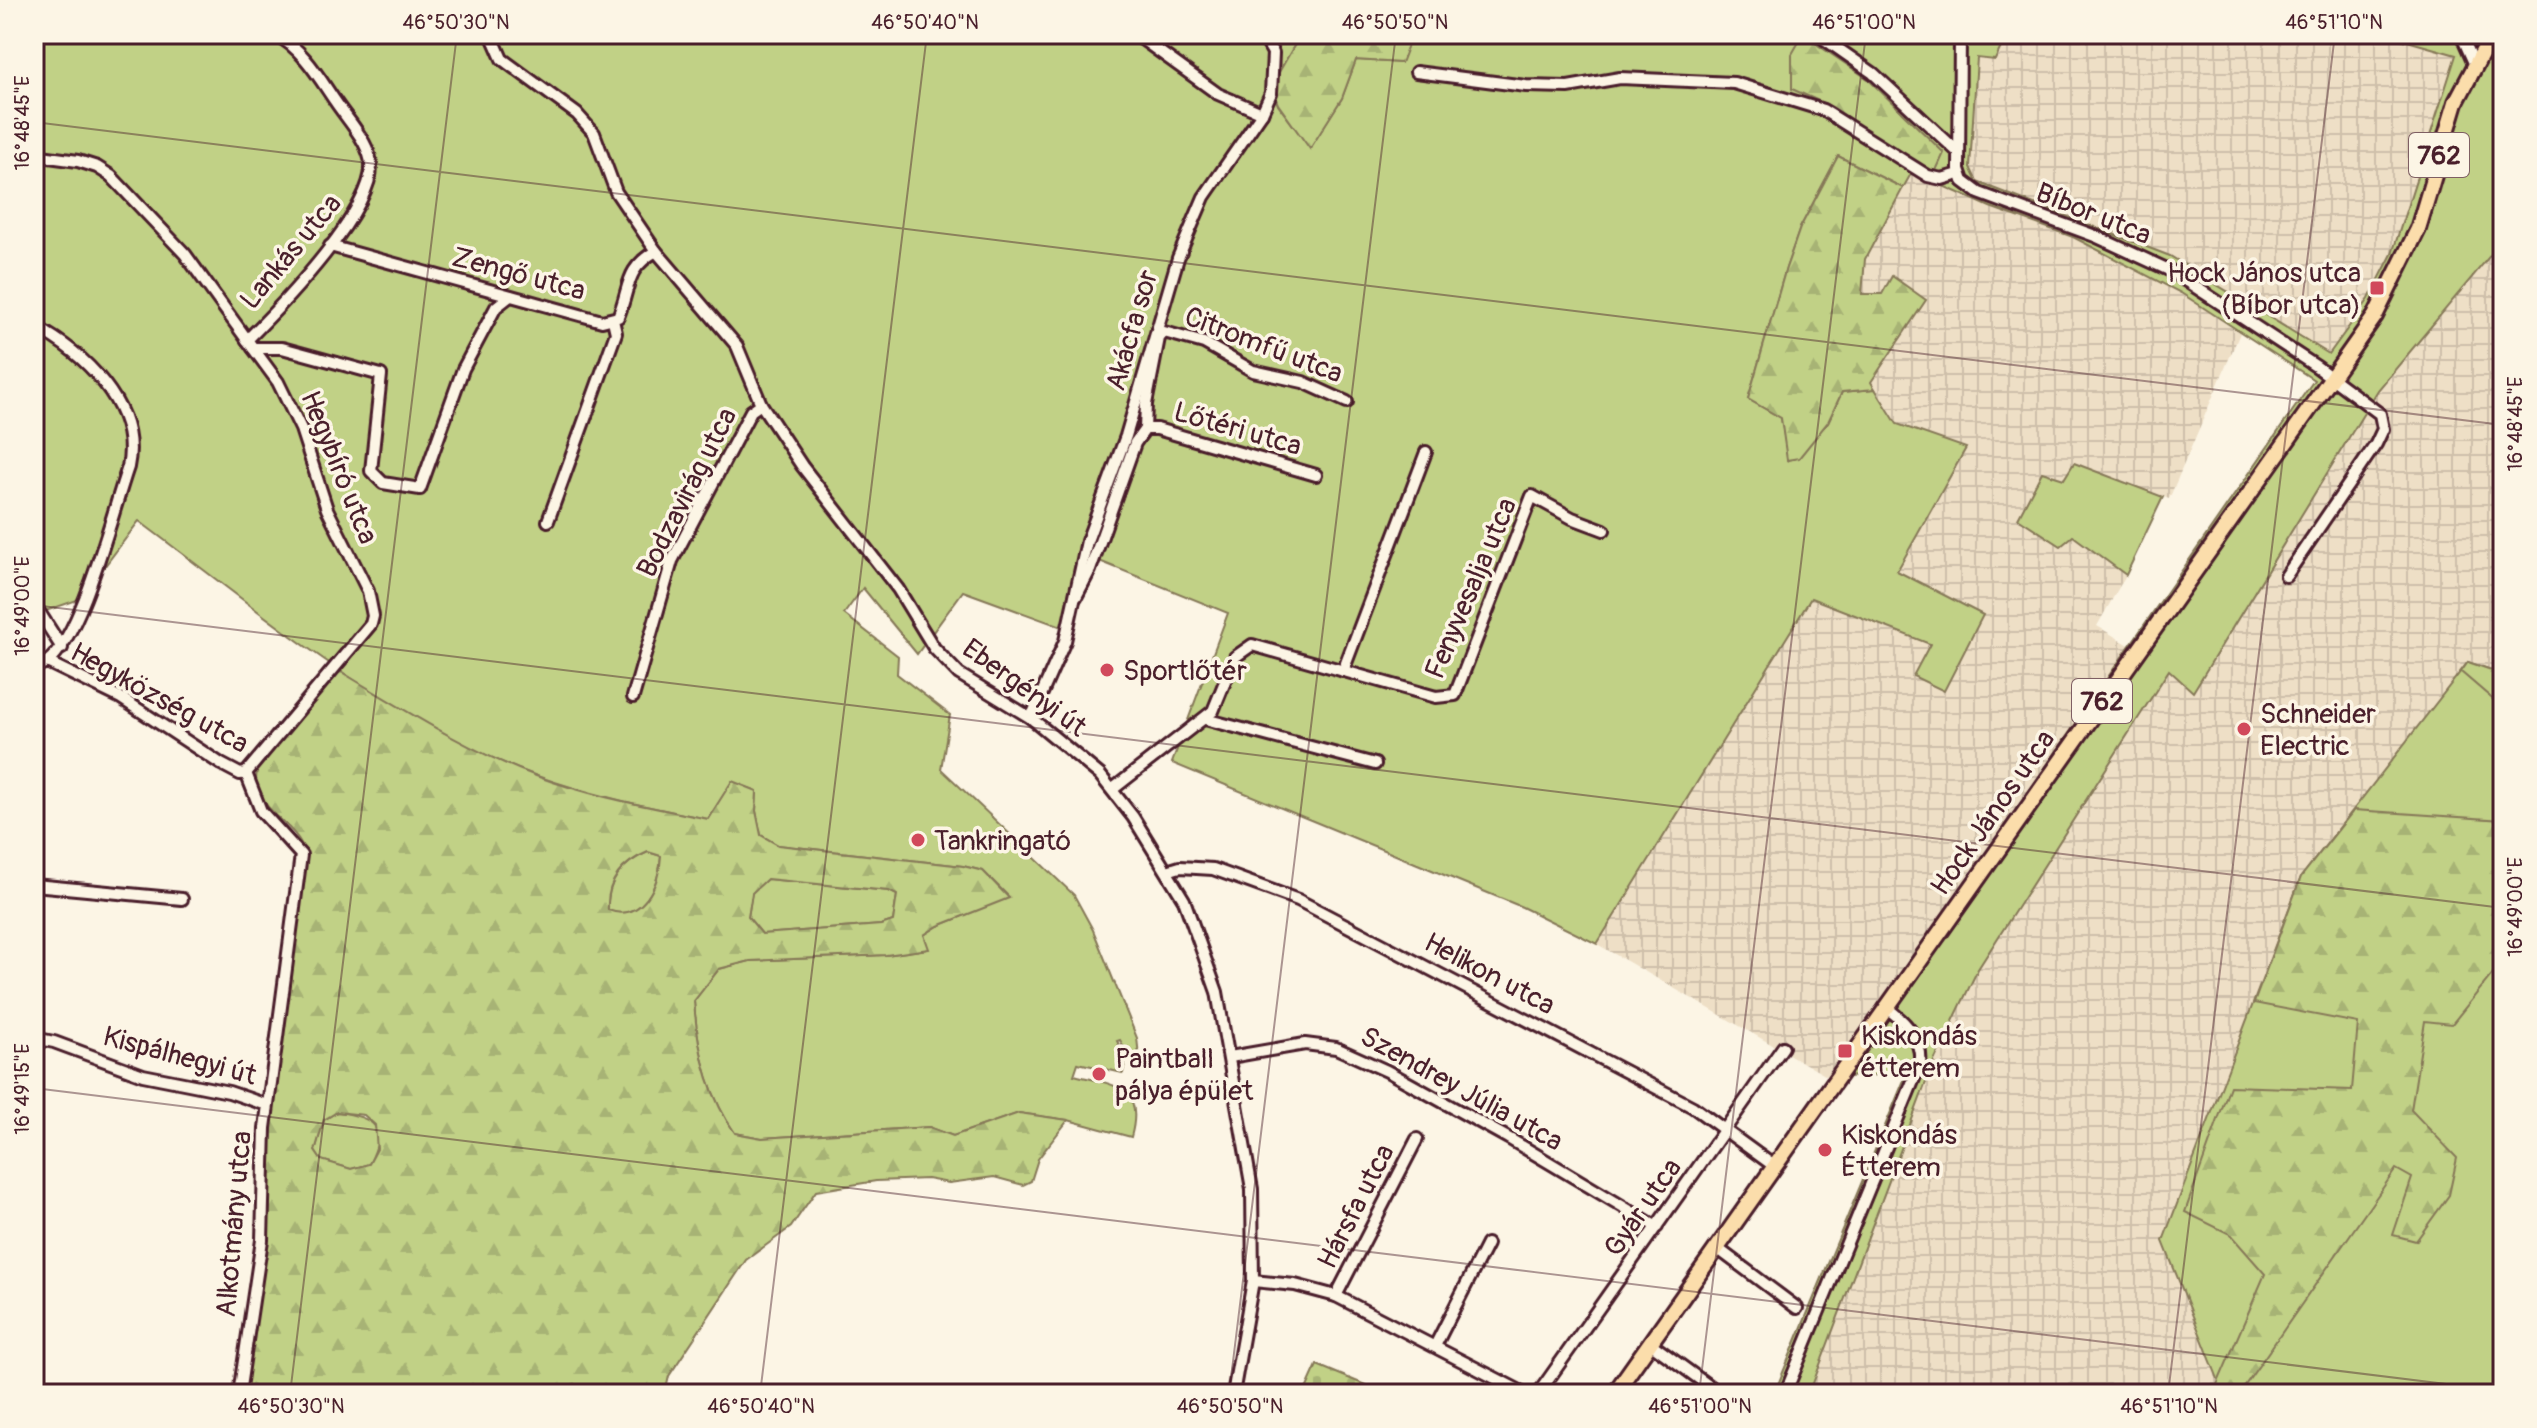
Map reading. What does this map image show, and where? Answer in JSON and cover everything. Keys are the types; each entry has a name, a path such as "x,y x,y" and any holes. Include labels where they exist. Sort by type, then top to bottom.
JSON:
{"main road":[{"name":"Hock János utca","path":"1614,1394 2375,316 2406,256 2456,102 2492,34"}],"street":[{"name":"Lankás utca","path":"250,344 330,246 366,196 371,182 371,159 314,70 294,47 275,34"},
{"name":"Ebergényi út","path":"491,34 502,59 577,114 594,133 616,192 656,251 737,346 761,404 802,466 898,589 946,662 978,688 1031,718 1081,758 1113,789 1184,900 1208,962 1230,1057 1252,1189 1253,1281 1233,1394"},
{"path":"1135,34 1218,94 1262,113"},
{"name":"Akácfa sor","path":"1031,718 1065,641 1087,541 1126,436 1178,258 1204,197 1262,113 1271,93 1271,46 1262,34"},
{"path":"1817,34 1873,73 1959,153"},
{"path":"1416,72 1526,86 1568,87 1620,78 1734,83 1823,110 1928,176 1942,179 1959,174 1960,34"},
{"path":"2461,34 2474,63"},
{"name":"Hegybíró utca","path":"34,155 87,164 111,176 185,254 291,406 319,489 368,591 373,616 359,640 246,773"},
{"name":"Bíbor utca","path":"1959,174 1966,184 1979,193 2095,236 2171,271 2373,405 2380,414 2383,429 2376,444 2286,576"},
{"name":"Zengő utca","path":"330,246 602,321 613,320 623,304 632,270 638,262 656,251"},
{"path":"250,344 282,348 381,375 371,471 383,483 420,489 463,369 496,307 510,296"},
{"path":"548,521 616,333 613,320"},
{"path":"34,326 82,357 114,398 130,441 128,467 76,624 62,648 47,662"},
{"name":"Citromfű utca","path":"1145,429 1146,404 1159,338 1164,332 1204,343 1253,371 1303,382 1347,402"},
{"name":"Bodzavirág utca","path":"633,697 672,561 751,411 761,404"},
{"path":"1074,599 1086,580 1135,443 1145,429"},
{"name":"Lőtéri utca","path":"1145,429 1157,429 1316,475"},
{"path":"1343,671 1426,452"},
{"name":"Fenyvesalja utca","path":"1113,789 1205,719 1217,703 1235,657 1245,647 1260,646 1436,697 1455,695 1532,496 1572,518 1604,530"},
{"path":"34,604 62,648"},
{"name":"Hegyközség utca","path":"34,667 47,662 121,698 221,764 240,774 246,773 261,811 297,847 302,861 267,1105"},
{"path":"1205,719 1375,764"},
{"name":"Helikon utca","path":"1167,871 1180,867 1213,869 1298,900 1693,1107 1774,1166"},
{"path":"34,885 182,899"},
{"path":"1785,1394 1920,1064 1915,1038 1901,1018 1885,1007"},
{"name":"Kispálhegyi út","path":"34,1038 54,1042 143,1075 229,1092 267,1105"},
{"name":"Szendrey Júlia utca","path":"1230,1057 1305,1044 1336,1048 1387,1071 1508,1138 1657,1227"},
{"name":"Gyár utca","path":"1538,1394 1783,1047"},
{"name":"Alkotmány utca","path":"239,1394 262,1240 267,1105"},
{"name":"Hársfa utca","path":"1336,1296 1417,1139"},
{"path":"1435,1346 1487,1244"},
{"path":"1717,1248 1797,1308"},
{"path":"1253,1281 1295,1285 1336,1296 1526,1394"},
{"path":"1650,1343 1720,1394"}],"shaded area":[{"path":"2008,34 2383,34 2456,55 2392,254 2369,299 2329,354 2170,256 1976,182 1970,167 1978,58 1995,60"},
{"path":"1912,172 1990,207 2073,237 2181,293 2240,333 2169,499 2074,463 2064,479 2042,473 2073,536 2126,575 2097,626 2131,646 1830,1078 1597,944 1811,597 1930,644 1983,616 1896,571 1965,449 1897,424 1871,382 1926,300 1862,294 1865,259"},
{"path":"2503,240 2503,674 2468,662 2301,877 2163,1241 2220,1384 2213,1394 1809,1394 1934,1061 1978,969 2169,670 2193,691 2378,390"}],"green space":[{"path":"34,34 1301,34 1271,86 1278,105 1310,148 1342,98 1356,60 1400,63 1412,34 1977,34 2002,45 1995,60 1977,58 1970,167 1977,182 2170,256 2329,354 2369,299 2392,254 2456,55 2383,34 2503,34 2503,240 2378,390 2193,692 2169,670 1978,969 1934,1061 1809,1394 1774,1394 1907,1073 1830,1078 2314,380 2181,293 2073,237 1990,207 1912,172 1903,188 1838,156 1800,228 1748,399 1781,418 1788,460 1828,422 1842,392 1875,389 1897,424 1966,448 1897,571 1983,615 1944,691 1913,676 1930,644 1811,598 1597,944 1522,907 1172,763 1228,613 1097,560 1070,630 963,591 917,654 863,588 844,614 898,656 897,674 950,715 941,769 1074,895 1093,930 1137,1038 1139,1056 1130,1058 1120,1040 1117,1041 1126,1058 1123,1073 1078,1063 1074,1075 1114,1086 1130,1098 1134,1107 1131,1137 1068,1120 1019,1113 953,1136 929,1127 762,1138 735,1133 725,1118 705,1070 694,1001 719,969 750,961 886,955 928,949 924,935 938,926 1009,897 983,871 963,866 778,845 761,835 756,811 757,791 732,782 708,819 600,795 537,776 483,753 379,696 281,628 139,521 80,599 34,615","holes":["1834,54 1934,175 1832,107 1793,89"]},
{"path":"1301,34 1412,34 1401,63 1356,60 1342,98 1310,149 1278,104 1271,86"},
{"path":"1803,35 1868,79 1944,153 1934,175 1832,107 1792,89 1792,54"},
{"path":"1838,156 1903,188 1865,259 1862,294 1882,294 1892,276 1926,300 1871,382 1875,389 1842,392 1828,422 1799,458 1787,460 1781,418 1748,399 1800,228"},
{"path":"2074,463 2163,497 2126,575 2073,536 2061,546 2018,518 2042,472 2064,479"},
{"path":"2468,662 2503,674 2503,1394 2213,1394 2220,1384 2163,1241 2301,877"},
{"path":"2468,662 2503,674 2503,708 2461,672"},
{"path":"338,670 459,741 510,766 578,790 708,819 732,781 757,791 756,811 761,835 778,845 963,866 983,871 1009,898 938,926 924,935 929,949 886,955 750,961 719,969 694,1001 705,1070 717,1103 735,1133 762,1138 929,1127 953,1136 1019,1113 1068,1120 1038,1159 1031,1181 1023,1185 994,1177 949,1183 927,1179 876,1181 816,1191 791,1227 746,1260 669,1376 665,1394 579,1394 574,1384 550,1394 243,1394 270,1208 270,1118 305,853 300,841 264,802 258,791 256,779 259,764","holes":["648,852 661,856 657,878 647,898 630,911 620,913 608,910 610,890 618,874 630,862","767,879 889,891 897,895 893,921 881,925 762,934 748,917 752,893","337,1112 364,1115 375,1125 377,1149 369,1164 351,1169 321,1160 315,1151 324,1120"]},
{"path":"2354,810 2503,820 2494,889 2503,885 2503,961 2452,1024 2425,1021 2411,1110 2457,1158 2449,1195 2416,1241 2393,1235 2412,1178 2396,1169 2239,1394 2213,1394 2265,1274 2230,1234 2185,1212 2230,1086 2352,1090 2358,1023 2254,1003 2301,877"},
{"path":"648,852 661,856 657,878 647,898 630,911 608,911 613,882 630,862"},
{"path":"767,879 889,891 897,895 893,921 881,925 762,934 748,917 752,892"},
{"path":"337,1112 360,1117 374,1126 378,1141 369,1164 351,1169 321,1160 315,1151 324,1120"},
{"path":"1317,1365 1387,1394 1304,1394"}],"place":[{"name":"Hock János utca (Bíbor utca)","path":"2377,288"},
{"name":"Sportlőtér","path":"1107,670"},
{"name":"Schneider Electric","path":"2244,729"},
{"name":"Tankringató","path":"918,840"},
{"name":"Kiskondás étterem","path":"1845,1051"},
{"name":"Paintball pálya épület","path":"1099,1074"},
{"name":"Kiskondás Étterem","path":"1825,1150"}]}
